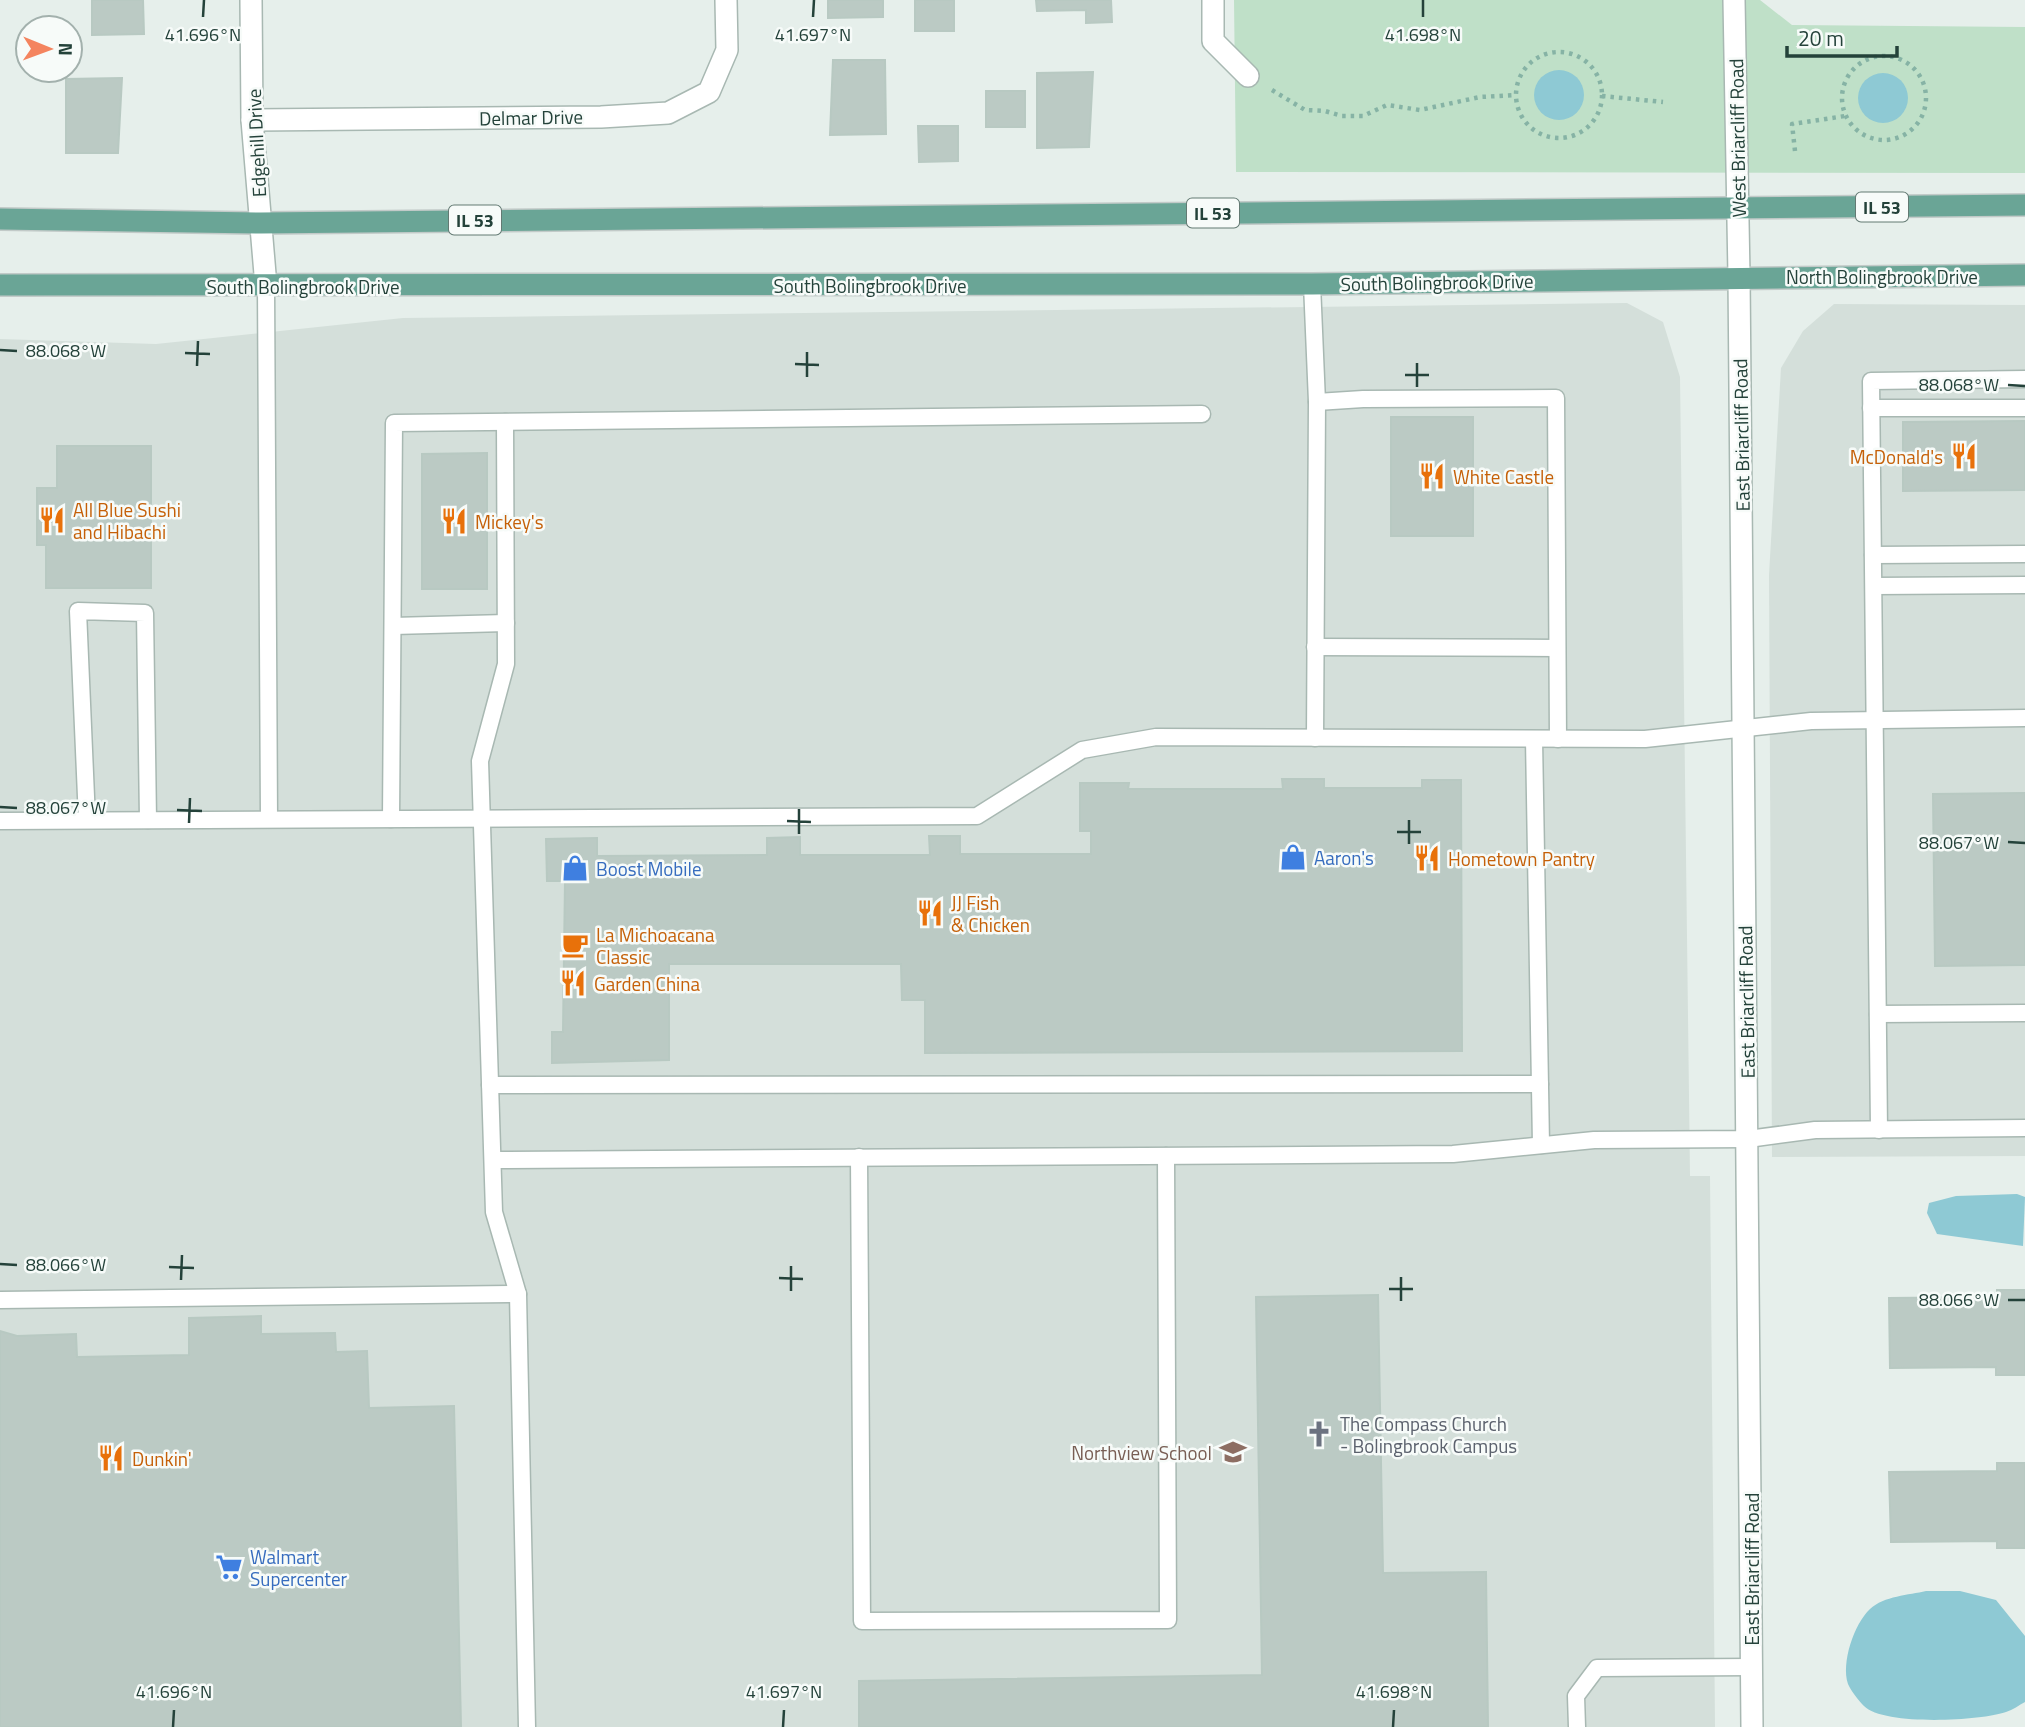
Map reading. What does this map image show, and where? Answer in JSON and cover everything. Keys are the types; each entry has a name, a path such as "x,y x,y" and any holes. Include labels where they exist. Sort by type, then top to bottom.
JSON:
{"main road":[{"name":"IL 53","path":"0,219 261,223 2025,205"},
{"name":"North Bolingbrook Drive","path":"1740,276 2025,275"},
{"name":"South Bolingbrook Drive","path":"0,285 1312,284 1740,276"}],"street":[{"name":"Edgehill Drive","path":"251,0 252,120 266,286"},
{"name":"Delmar Drive","path":"252,120 601,117 668,113 709,92 727,50 726,0"},
{"path":"1213,0 1213,41 1248,76"},
{"name":"West Briarcliff Road","path":"1734,0 1740,276"},
{"name":"East Briarcliff Road","path":"1740,276 1752,1727"}],"lane":[{"path":"1312,284 1317,402 1315,738"},
{"path":"266,286 269,819"},
{"path":"1880,1129 1871,381 2025,379"},
{"path":"1317,402 1363,399 1556,398 1558,739"},
{"path":"1871,408 2025,408"},
{"path":"391,819 394,423 1202,414"},
{"path":"505,422 506,664 480,761 494,1212 518,1294 527,1727"},
{"path":"1873,555 2025,554"},
{"path":"1874,586 2025,585"},
{"path":"87,820 78,611 145,613 148,820"},
{"path":"393,626 506,623"},
{"path":"1315,647 1557,648"},
{"path":"0,821 977,816 1082,750 1156,737 1645,739 1811,721 2025,718"},
{"path":"1534,739 1541,1145"},
{"path":"1878,1014 2025,1013"},
{"path":"490,1085 1540,1084"},
{"path":"493,1160 1453,1154 1594,1140 1748,1139 1815,1130 2025,1128"},
{"path":"859,1157 862,1621 1001,1621 1168,1620 1166,1156"},
{"path":"0,1300 518,1294"},
{"path":"1577,1727 1576,1696 1597,1668 1752,1667"}],"path":[{"path":"1559,52 1576,55 1589,64 1599,79 1602,96 1599,113 1590,127 1575,136 1558,139 1542,136 1527,126 1518,112 1515,95 1518,78 1528,64 1542,55 1559,52"},
{"path":"1870,58 1897,58 1910,65 1925,88 1923,116 1904,136 1891,141 1871,139 1852,128 1845,116 1842,89 1847,75 1870,58"},
{"path":"1248,76 1305,110 1325,111 1342,116 1363,116 1387,105 1420,110 1480,97 1515,95"},
{"path":"1602,96 1663,102"},
{"path":"1795,151 1792,124 1845,116"}],"shaded area":[{"path":"1627,303 1663,322 1680,377 1690,1176 1710,1176 1715,1727 0,1727 0,339 156,344 403,318"},
{"path":"1834,304 2025,305 2025,1156 1772,1157 1769,575 1781,368 1803,331"}],"green space":[{"path":"1234,0 1760,0 1792,25 2025,27 2025,173 1236,172"}],"water":[{"path":"1559,70 1577,77 1584,95 1577,113 1559,120 1541,113 1534,95 1541,77"},
{"path":"1883,73 1901,80 1908,98 1901,116 1883,123 1865,116 1858,98 1865,80"},
{"path":"2017,1194 2025,1197 2023,1246 1937,1234 1927,1213 1929,1203 1956,1196"},
{"path":"1926,1591 1960,1591 1996,1600 2025,1636 2025,1702 2009,1711 1994,1715 1933,1720 1891,1717 1862,1704 1849,1687 1846,1675 1850,1644 1859,1624 1870,1609 1882,1601"}],"building":[{"path":"92,0 143,0 144,34 92,35"},
{"path":"828,0 883,0 883,17 828,18"},
{"path":"915,0 954,0 954,31 915,31"},
{"path":"1036,0 1111,0 1112,22 1086,23 1086,10 1037,11"},
{"path":"833,60 885,60 886,134 830,135"},
{"path":"1093,72 1089,147 1037,148 1037,73"},
{"path":"122,78 118,153 66,153 66,84 84,84 84,79"},
{"path":"986,91 1025,91 1025,127 986,127"},
{"path":"918,126 958,126 958,161 919,162"},
{"name":"White Castle","path":"1391,417 1473,417 1473,536 1391,536"},
{"name":"McDonald's","path":"2025,421 2025,490 1903,491 1903,422"},
{"path":"57,446 151,446 151,588 46,588 46,545 37,545 37,488 57,488"},
{"name":"Mickey's","path":"487,453 487,589 422,589 422,454"},
{"path":"1282,779 1324,779 1324,788 1422,788 1422,780 1461,780 1462,1051 925,1053 925,1000 902,1000 901,964 669,964 669,1060 552,1063 552,1032 563,1032 565,881 547,881 546,839 597,838 597,856 767,855 767,838 800,837 800,855 930,855 929,836 960,836 960,854 1091,854 1091,831 1080,831 1080,783 1129,783 1128,789 1283,789"},
{"path":"2025,793 2025,965 1935,966 1933,794"},
{"path":"1997,1290 2025,1290 2025,1375 1996,1375 1996,1367 1890,1368 1889,1298 1997,1297"},
{"name":"The Compass Church - Bolingbrook Campus","path":"1378,1295 1383,1573 1486,1572 1488,1727 859,1727 859,1681 1262,1675 1256,1297"},
{"name":"Walmart Supercenter","path":"261,1316 261,1334 335,1333 336,1352 367,1351 369,1408 454,1406 461,1727 0,1727 0,1331 17,1336 76,1334 77,1357 189,1355 189,1318"},
{"path":"1997,1463 2025,1463 2025,1548 1997,1548 1997,1541 1891,1542 1889,1472 1997,1471"}],"place":[{"name":"McDonald's","path":"1964,456"},
{"name":"White Castle","path":"1432,476"},
{"name":"All Blue Sushi and Hibachi","path":"52,520"},
{"name":"Mickey's","path":"454,521"},
{"name":"Aaron's","path":"1293,857"},
{"name":"Hometown Pantry","path":"1427,858"},
{"name":"Boost Mobile","path":"575,868"},
{"name":"JJ Fish & Chicken","path":"930,913"},
{"name":"La Michoacana Classic","path":"575,945"},
{"name":"Garden China","path":"573,983"},
{"name":"The Compass Church - Bolingbrook Campus","path":"1319,1434"},
{"name":"Northview School","path":"1233,1452"},
{"name":"Dunkin'","path":"111,1458"},
{"name":"Walmart Supercenter","path":"229,1567"}]}
